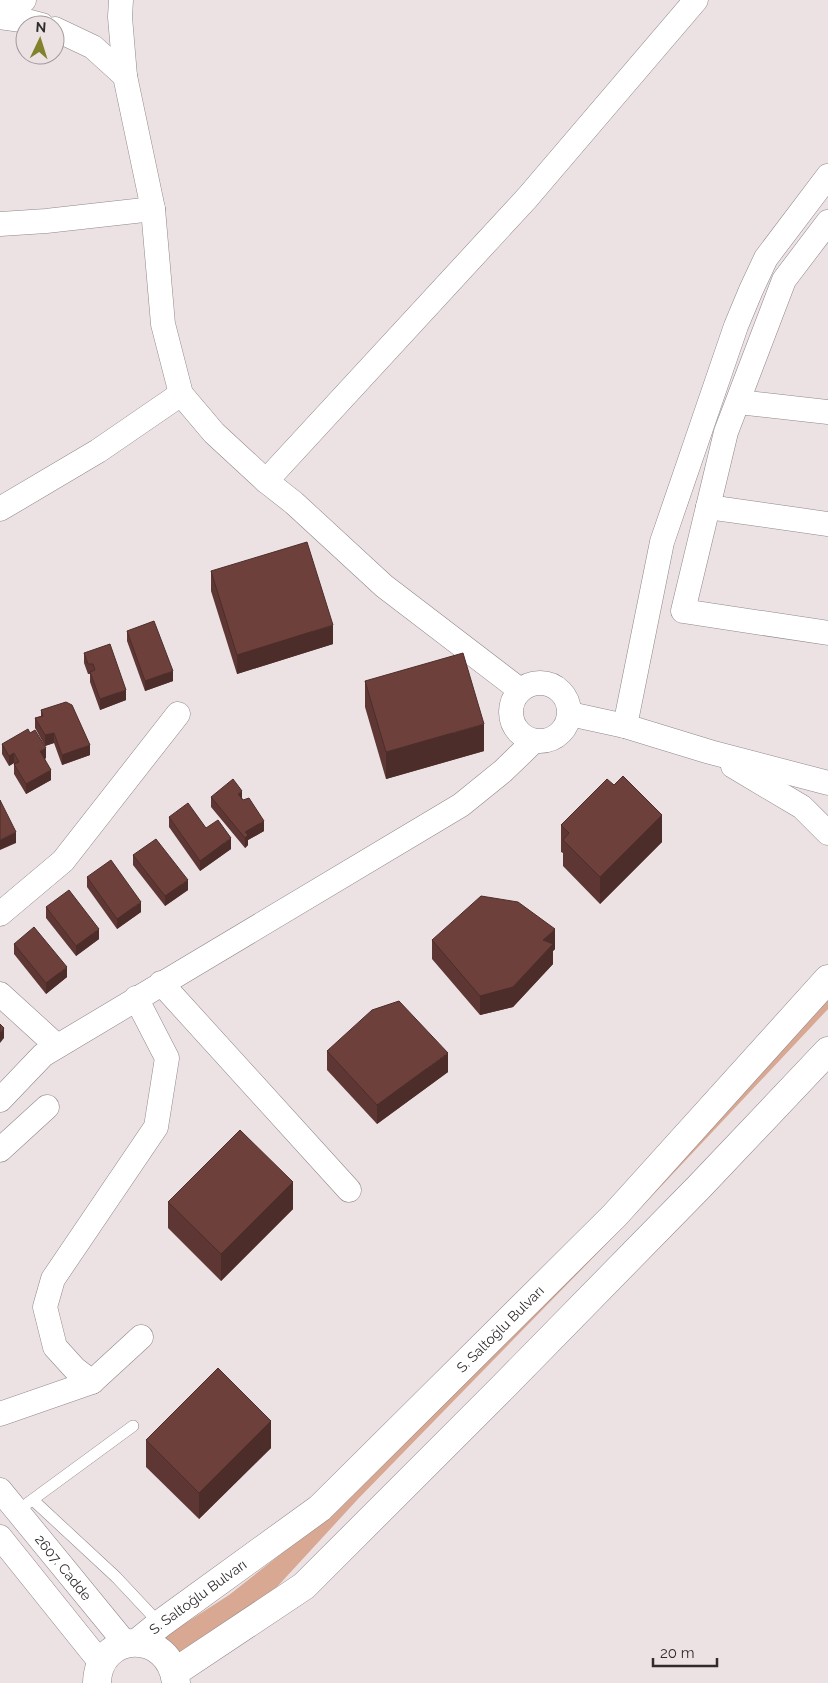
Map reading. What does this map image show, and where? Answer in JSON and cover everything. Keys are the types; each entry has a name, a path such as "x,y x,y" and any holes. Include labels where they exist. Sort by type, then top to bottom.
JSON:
{"main road":[{"name":"S. Saltoğlu Bulvarı","path":"95,1676 112,1651 132,1643 160,1624 320,1508 615,1214 828,979"},
{"name":"S. Saltoğlu Bulvarı","path":"132,1643 151,1645 161,1651 169,1660 175,1677 304,1586 528,1362 699,1187 828,1051"}],"street":[{"path":"0,11 24,0"},
{"path":"121,0 120,17 126,76 153,209 163,324 181,394 214,433 384,586 520,690"},
{"path":"266,481 527,198 696,0"},
{"path":"0,17 15,19"},
{"path":"65,34 93,47 126,76"},
{"path":"626,726 662,542 736,326 766,258 828,176"},
{"path":"0,224 46,221 153,209"},
{"path":"828,222 784,280 726,432 683,611 828,633"},
{"path":"0,509 98,451 181,394"},
{"path":"738,402 828,412"},
{"path":"708,507 828,524"},
{"path":"538,682 548,683 565,695 569,704 570,714 562,732 554,738 534,741 518,732 513,724 511,706 520,690 528,685 538,682"},
{"path":"0,914 63,862 178,714"},
{"path":"570,714 626,726 710,752 828,783"},
{"path":"0,1100 42,1055 461,805 503,771 534,741"},
{"path":"710,752 802,807 828,833"},
{"path":"161,983 349,1190"},
{"path":"0,994 57,1046"},
{"path":"92,1382 75,1369 55,1346 45,1307 53,1279 156,1127 167,1058 136,998"},
{"path":"0,1150 47,1107"},
{"path":"0,1414 92,1382 141,1337"},
{"name":"2607. Cadde","path":"0,1490 132,1643"},
{"path":"0,1536 95,1676"}],"lane":[{"path":"134,1426 17,1512 116,1577 160,1624"}],"shaded area":[{"path":"828,992 828,1009 620,1230 358,1499 276,1588 190,1671 178,1652 164,1637 229,1595 296,1542"}],"building":[{"path":"307,542 333,625 237,655 211,571"},
{"path":"154,621 173,671 145,681 127,631"},
{"path":"110,644 126,690 100,699 90,672 95,670 93,664 88,664 84,653"},
{"path":"463,653 484,724 386,752 365,681"},
{"path":"66,702 72,705 90,745 62,755 54,733 45,735 35,718 43,716 41,710"},
{"path":"28,729 30,733 35,730 46,748 40,751 51,770 26,784 14,764 19,762 14,753 9,756 2,744"},
{"path":"623,776 662,815 600,877 563,840 569,833 561,825 607,779 614,785"},
{"path":"233,779 242,791 238,794 243,800 249,798 264,821 245,832 248,835 245,838 211,797"},
{"path":"0,800 16,832 0,840"},
{"path":"188,803 206,828 218,820 231,838 200,861 169,817"},
{"path":"156,839 188,880 165,896 133,855"},
{"path":"111,860 141,902 117,919 87,877"},
{"path":"69,890 99,929 76,946 46,907"},
{"path":"481,896 518,902 555,929 543,940 553,944 513,987 480,996 432,940"},
{"path":"34,927 67,967 46,983 14,944"},
{"path":"399,1001 448,1053 377,1105 327,1051 372,1010"},
{"path":"0,1024 4,1028 0,1033"},
{"path":"240,1130 293,1182 221,1254 168,1202"},
{"path":"218,1368 271,1421 199,1493 146,1440"}]}
